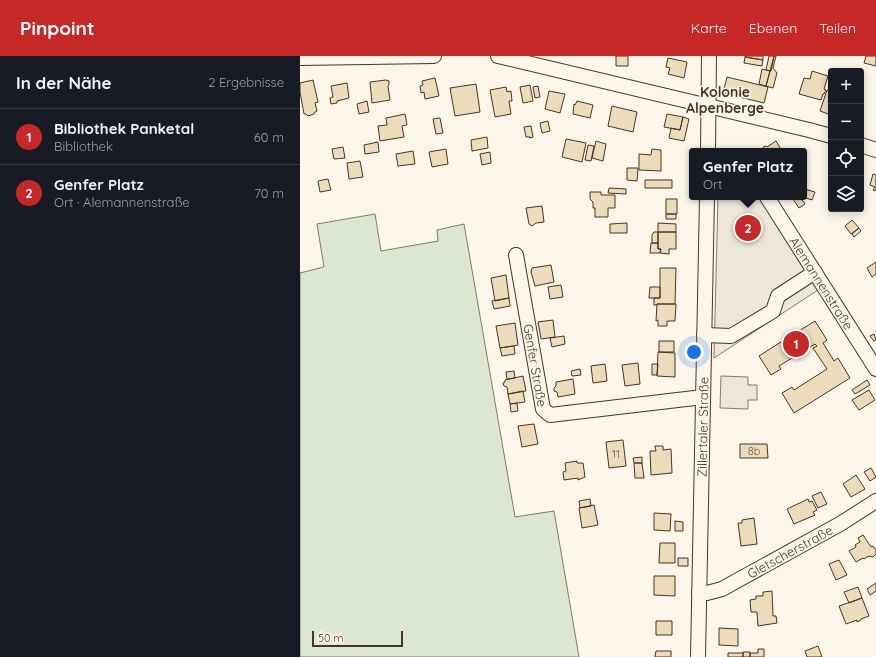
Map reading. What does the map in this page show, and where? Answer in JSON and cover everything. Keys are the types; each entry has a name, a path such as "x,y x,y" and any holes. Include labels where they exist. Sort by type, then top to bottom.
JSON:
{"street":[{"path":"300,58 434,56"},
{"path":"498,56 828,135"},
{"path":"708,148 709,56"},
{"path":"864,146 876,150"},
{"name":"Zillertaler Straße","path":"698,657 707,200"},
{"name":"Alemannenstraße","path":"769,200 876,369"},
{"name":"Genfer Straße","path":"516,255 542,409 550,415 703,397"},
{"path":"704,335 731,336 772,311 778,296 815,272"},
{"name":"Gletscherstraße","path":"699,593 707,593 722,589 840,524 876,501"}],"green space":[{"path":"375,214 381,251 438,241 437,230 464,224 515,517 554,511 579,657 300,657 300,273 324,267 317,224"}],"shaded area":[{"path":"718,200 761,200 818,290 714,358"},
{"path":"721,376 748,377 748,385 757,385 757,400 748,400 748,409 720,408"}],"building":[{"path":"616,56 628,56 628,66 616,66"},
{"path":"763,56 763,60 745,57"},
{"path":"769,56 774,56 771,71 766,70"},
{"path":"774,56 776,56 773,68 777,73 773,88 766,86"},
{"path":"866,56 876,56 876,66 864,63"},
{"path":"745,57 763,60 762,66 744,63"},
{"path":"668,58 687,62 684,78 668,74 670,68 666,67"},
{"path":"762,69 770,71 766,86 759,84"},
{"path":"812,71 828,76 824,89 826,90 821,100 799,94 804,78 810,79"},
{"path":"727,77 768,87 764,103 723,93"},
{"path":"435,78 439,96 425,99 424,92 421,93 420,86 423,85 422,81"},
{"path":"313,80 318,102 315,103 317,111 308,116 304,114 300,83"},
{"path":"389,81 388,86 390,100 372,103 370,82"},
{"path":"347,83 349,98 331,104 330,98 333,97 331,86"},
{"path":"476,84 480,112 455,116 450,88"},
{"path":"530,85 533,101 523,103 520,87"},
{"path":"538,86 540,97 535,98 533,87"},
{"path":"506,87 507,92 511,91 512,101 509,101 511,114 495,117 490,90"},
{"path":"827,90 828,114 820,111"},
{"path":"549,91 565,94 560,113 545,109"},
{"path":"367,101 369,112 359,114 357,104"},
{"path":"577,101 593,105 590,118 573,114 574,104 575,105"},
{"path":"612,106 637,112 633,132 608,126"},
{"path":"405,114 407,125 402,126 404,137 380,141 378,126 387,125 386,118"},
{"path":"667,114 683,117 680,130 664,127"},
{"path":"683,117 689,119 684,141 669,138 671,128 680,130"},
{"path":"440,118 443,133 436,134 433,119"},
{"path":"548,121 550,131 542,133 540,123"},
{"path":"531,126 533,137 526,137 524,127"},
{"path":"487,137 488,148 472,151 471,140"},
{"path":"566,139 586,143 582,162 562,157"},
{"path":"596,141 606,144 603,161 592,158"},
{"path":"776,141 780,148 763,147 767,147"},
{"path":"378,142 379,152 365,154 364,145"},
{"path":"588,145 594,146 591,161 585,160"},
{"path":"343,147 345,158 334,159 332,149"},
{"path":"446,149 448,164 432,167 429,152"},
{"path":"652,149 661,150 661,171 639,170 639,154 651,155"},
{"path":"413,151 415,164 398,166 396,154"},
{"path":"490,152 491,163 482,165 480,154"},
{"path":"360,161 363,177 349,179 347,163"},
{"path":"627,168 638,168 637,181 627,180"},
{"path":"873,174 876,175 876,191 873,190 875,187 870,185"},
{"path":"328,179 331,190 320,192 318,181"},
{"path":"645,180 672,180 672,188 645,188"},
{"path":"609,188 626,189 626,194 608,193"},
{"path":"807,190 815,192 812,200 807,198"},
{"path":"590,192 601,192 601,195 615,195 615,208 608,208 608,217 595,217 595,208 593,208 593,202 590,199"},
{"path":"666,199 677,199 677,214 666,214"},
{"path":"794,200 802,200 805,204 799,208"},
{"path":"542,206 544,222 536,223 532,226 529,224 526,208"},
{"path":"666,214 676,214 676,219 666,219"},
{"path":"852,220 859,228 851,234 845,226"},
{"path":"627,223 627,233 610,233 610,224"},
{"path":"658,223 676,224 676,232 658,232"},
{"path":"859,228 861,231 854,237 852,234"},
{"path":"654,232 658,232 658,243 652,243 652,235"},
{"path":"658,232 676,232 676,249 669,249 669,254 660,253 661,249 658,249"},
{"path":"651,243 658,243 658,249 661,249 660,253 650,253"},
{"path":"876,262 876,274 872,277 867,268"},
{"path":"551,265 554,282 535,286 531,272 532,268"},
{"path":"660,268 676,268 675,304 654,305 654,298 660,298"},
{"path":"506,275 509,298 495,301 491,278"},
{"path":"561,285 563,297 550,299 548,287"},
{"path":"650,287 660,287 660,298 649,298"},
{"path":"509,298 510,306 494,309 492,301"},
{"path":"657,304 676,304 675,321 667,321 667,326 658,326 658,320 656,321"},
{"path":"553,320 555,337 541,339 538,322"},
{"path":"815,321 827,340 823,343 834,361 838,358 850,378 794,413 782,393 792,387 794,390 827,369 813,348 817,346 815,344 779,366 781,369 771,375 759,356 784,340 790,339 789,337"},
{"path":"515,323 518,345 500,348 496,326"},
{"path":"874,334 876,340 874,341 870,336"},
{"path":"564,336 565,344 552,347 550,338"},
{"path":"659,341 674,341 674,352 659,352"},
{"path":"514,346 515,354 502,356 500,348"},
{"path":"658,352 675,353 675,377 657,376"},
{"path":"638,363 640,384 625,386 622,365"},
{"path":"605,364 607,381 593,383 591,366"},
{"path":"652,364 658,364 657,375 652,375"},
{"path":"580,369 581,375 572,376 571,371"},
{"path":"514,371 515,378 507,379 506,372"},
{"path":"523,376 526,391 508,394 507,387 504,386 503,383 505,380"},
{"path":"573,379 575,394 558,397 557,392 554,391 556,382"},
{"path":"867,380 870,385 855,394 852,390"},
{"path":"869,390 875,400 859,410 852,400"},
{"path":"523,391 525,402 510,404 508,394"},
{"path":"517,403 518,411 511,412 510,404"},
{"path":"534,424 538,444 522,447 518,426"},
{"path":"623,440 626,466 609,468 606,442"},
{"path":"740,444 767,444 768,458 740,458"},
{"path":"655,446 663,446 663,450 671,449 672,473 651,475 650,451 656,451"},
{"path":"642,457 642,463 634,463 633,458"},
{"path":"577,461 577,463 583,463 585,477 578,480 578,478 564,480 563,472 566,471 565,463"},
{"path":"634,463 642,463 644,478 635,478"},
{"path":"871,468 876,477 870,481 864,472"},
{"path":"856,475 865,489 851,497 843,484"},
{"path":"821,492 827,504 818,508 812,496"},
{"path":"590,499 591,506 580,508 579,501"},
{"path":"808,499 809,502 812,501 817,510 813,512 815,515 794,524 787,509"},
{"path":"594,505 598,525 582,528 579,508"},
{"path":"654,513 671,514 670,531 654,530"},
{"path":"754,518 757,544 741,546 738,523 742,523 742,520"},
{"path":"675,521 683,522 683,531 675,531"},
{"path":"863,535 871,547 873,546 876,550 876,554 873,557 869,556 856,562 849,551 856,547 855,545 860,542 858,538"},
{"path":"660,543 675,543 675,563 659,563"},
{"path":"678,558 688,558 688,566 678,566"},
{"path":"839,560 847,575 836,580 829,564"},
{"path":"654,576 675,576 675,596 654,595"},
{"path":"876,583 876,591 870,595 867,589"},
{"path":"858,587 862,598 849,603 844,592"},
{"path":"772,591 773,616 776,616 777,623 758,626 757,612 751,612 750,600 756,599 756,596 763,596 763,592"},
{"path":"862,598 869,616 857,622 857,620 846,624 839,606"},
{"path":"656,621 672,621 672,635 656,635"},
{"path":"719,628 738,629 738,646 719,645"},
{"path":"818,646 822,657 807,657 805,651"},
{"path":"758,649 764,649 764,657 750,657 750,653 758,653"},
{"path":"656,651 671,651 671,657 655,657"},
{"path":"743,652 750,652 750,657 743,657"},
{"path":"728,653 743,653 743,657 728,657"}],"place":[{"name":"Genfer Platz","path":"748,228"},
{"name":"Bibliothek Panketal","path":"796,344"}],"district":[{"name":"Kolonie Alpenberge","path":"725,100"}]}
